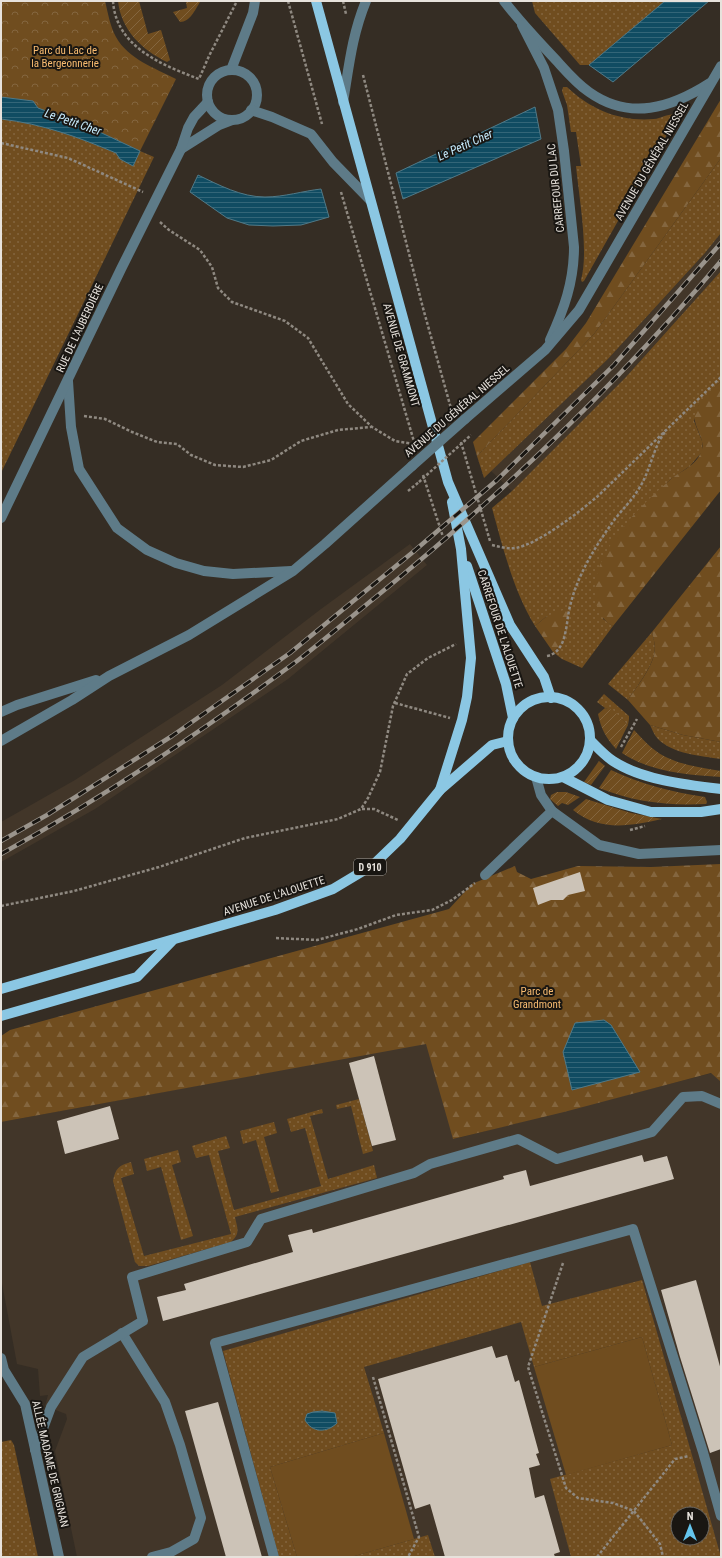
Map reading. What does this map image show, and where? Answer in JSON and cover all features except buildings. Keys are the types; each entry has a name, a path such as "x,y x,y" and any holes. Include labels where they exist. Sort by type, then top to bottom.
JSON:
{"main road":[{"name":"AVENUE DE GRAMMONT","path":"316,1 448,482 510,625 544,677 551,698"},
{"name":"CARREFOUR DE L'ALOUETTE","path":"440,790 462,720 467,697 471,658 461,549 448,482"},
{"name":"CARREFOUR DE L'ALOUETTE","path":"461,549 506,684 513,718 510,725 508,741 512,757 518,766 536,777 545,779 563,777"},
{"path":"513,718 525,705 542,698 565,701 577,708 585,720 590,733 590,740 587,754 580,765 563,777 608,800 651,812 701,812 721,809"},
{"path":"590,740 614,761 640,773 674,782 721,789"},
{"name":"D 910","path":"440,790 492,745 508,741"},
{"name":"AVENUE DE L'ALOUETTE","path":"1,989 275,910 333,889 373,866 400,839 440,790"},
{"name":"AVENUE DE L'ALOUETTE","path":"1,1016 137,977 174,940"}],"street":[{"path":"231,70 253,13 255,1"},
{"path":"343,102 353,38 358,19 366,1"},
{"name":"CARREFOUR DU LAC","path":"504,1 522,25 583,87 599,98 616,105 645,109 665,106 692,94 713,80"},
{"name":"CARREFOUR DU LAC","path":"522,25 544,68 558,110 564,151 574,247 574,262 568,295 563,312 545,350"},
{"name":"AVENUE DU GÉNÉRAL NIESSEL","path":"1,741 72,700 109,676 189,635 292,571 325,544 545,350 579,310 680,134 721,66"},
{"path":"181,149 219,125 246,116 256,104 256,87 252,80 246,74 231,70 225,71 214,79 209,86 208,102 217,114 232,120"},
{"name":"RUE DE L'AUBERDIÈRE","path":"1,518 5,502 68,380 181,149 188,128 194,116 208,102"},
{"path":"251,110 272,116 311,134 333,162 370,200"},
{"path":"68,380 71,427 79,469 117,528 147,550 176,563 204,571 233,574 292,571"},
{"name":"AVENUE DU GÉNÉRAL NIESSEL","path":"1,712 17,705 109,676"},
{"path":"536,777 541,795 552,811 599,845 639,854 721,850"},
{"path":"485,876 552,811"},
{"path":"35,1450 52,1407 83,1357 143,1321 132,1278 247,1242 261,1219 414,1173 430,1164 518,1138 557,1159 652,1132 683,1097 702,1096 721,1104"},
{"path":"274,1557 215,1343 632,1229 703,1452 721,1516"},
{"path":"122,1334 165,1402 180,1445 201,1518 194,1539 171,1552 152,1557"},
{"name":"ALLÉE MADAME DE GRIGNAN","path":"1,1358 4,1370 25,1404 59,1557"}],"path":[{"path":"113,1 115,15 121,29 132,43 146,54 170,68 199,79 237,1"},
{"path":"288,1 323,129"},
{"path":"343,1 353,38"},
{"path":"361,68 423,308 453,417"},
{"path":"1,143 68,158 143,192"},
{"name":"AVENUE DE GRAMMONT","path":"341,189 416,451"},
{"path":"150,212 169,230 200,250 212,267 218,288 232,302 285,322 308,338 348,404 372,427 395,441 414,444"},
{"path":"492,545 505,548 522,546 557,527 581,510 598,496 721,377"},
{"path":"70,415 105,419 157,442 177,444 190,455 215,465 243,467 271,460 301,441 338,430 372,427"},
{"path":"544,653 547,656 562,644 566,633 569,608 576,583 615,519 639,488 657,446 666,430"},
{"path":"419,482 472,435"},
{"path":"460,440 494,552"},
{"path":"422,473 445,544"},
{"path":"1,906 88,887 159,867 245,838 338,819 361,808 368,798 380,772 394,703 407,674 428,658 462,640"},
{"path":"394,703 450,718 452,711"},
{"path":"621,747 637,719"},
{"path":"361,808 374,810 399,820"},
{"path":"276,938 317,940 358,929 396,914 432,910 452,900 485,876"},
{"path":"564,1260 528,1367 566,1488 578,1498 613,1503 634,1511 660,1544 663,1557"},
{"path":"373,1377 419,1537 408,1557"},
{"path":"597,1557 675,1459 703,1452"}],"shaded area":[{"path":"721,233 721,271 625,378 512,491 491,471 608,359 705,253"},
{"path":"410,544 427,565 288,679 95,809 1,862 1,822 75,780 222,685 321,609"},
{"path":"427,1043 454,1139 712,1073 721,1082 721,1557 77,1557 55,1451 67,1419 66,1414 45,1406 48,1395 40,1396 38,1369 17,1364 1,1278 1,1122"}],"green space":[{"name":"Parc du Lac de la Bergeonnerie","path":"1,1 105,1 112,28 121,45 135,57 151,67 176,79 140,151 89,127 38,108 33,101 1,97"},
{"path":"118,1 139,1 148,34 161,30 170,60 167,62 158,57 134,38 123,21"},
{"path":"532,1 665,1 589,65 580,65 535,13"},
{"path":"186,2 200,2 187,20 180,22 173,12 187,8"},
{"path":"563,87 567,87 576,95 596,108 618,116 654,119 672,114 678,115 584,281 582,282 584,239 576,166 581,166 576,132 571,132 567,105 562,91"},
{"path":"721,99 721,158 594,334 477,456 473,442 566,349 586,323"},
{"path":"1,119 31,124 74,137 116,153 120,159 133,166 140,151 154,157 1,473"},
{"path":"721,158 721,233 705,253 608,359 484,478 477,456 594,334"},
{"path":"721,271 721,381 699,405 694,421 702,441 702,452 690,466 671,479 633,516 603,619 613,626 582,668 562,659 553,652 558,648 547,616 535,626 527,612 515,583 492,508 512,491 625,378"},
{"path":"721,381 721,490 613,626 607,622 596,605 595,586 599,568 607,551 630,519 658,491 674,477 692,465 699,457 702,442 695,419 696,410 702,401"},
{"path":"721,546 721,742 683,735 650,725 628,700 652,661 655,649 652,632"},
{"path":"569,608 564,638 558,648 553,652 535,626 547,616"},
{"path":"652,632 655,649 652,661 643,678 628,700 608,684"},
{"path":"604,694 629,716 628,725 613,711 605,708 597,702"},
{"path":"605,708 613,710 628,725 616,749 604,733 599,719 598,714"},
{"path":"650,725 683,735 721,742 721,759 688,754 671,748 658,739"},
{"path":"634,730 652,748 667,758 685,764 721,771 721,777 683,774 657,768 633,759 622,753"},
{"path":"599,761 605,766 591,785 584,782"},
{"path":"611,770 657,787 705,797 707,802 706,804 665,804 625,797 599,788"},
{"path":"557,792 566,792 580,797 568,805 562,803 558,806 550,799 551,795"},
{"path":"586,799 631,813 662,819 627,825 594,822 573,810"},
{"name":"Parc de Grandmont","path":"721,864 721,1082 711,1073 564,1112 453,1139 426,1044 1,1122 1,1036 10,1030 449,909 472,884 515,866 517,872 531,879 578,866 651,867"},
{"path":"359,1099 373,1151 363,1154 351,1106 337,1109 336,1105"},
{"path":"322,1109 323,1113 310,1116 328,1179 374,1165 377,1178 235,1217 237,1233 231,1242 148,1266 139,1266 135,1262 113,1181 115,1173 120,1166 131,1162 134,1174 121,1178 144,1256 231,1234 209,1155 196,1158 192,1146 226,1136 230,1148 218,1151 234,1210 321,1186 305,1128 291,1132 287,1119"},
{"path":"274,1122 277,1133 264,1137 279,1191 271,1193 256,1140 243,1144 240,1131"},
{"path":"178,1150 181,1162 172,1165 193,1236 181,1240 161,1167 147,1171 144,1159"},
{"path":"530,1262 542,1306 642,1280 706,1506 670,1506 670,1546 710,1546 710,1518 721,1557 571,1557 550,1479 672,1445 642,1337 534,1367 521,1322 364,1367 384,1433 270,1467 297,1557 279,1557 223,1351"},
{"path":"642,1337 672,1445 566,1475 534,1367"},
{"path":"384,1433 414,1539 351,1557 297,1557 270,1467"},
{"path":"11,1440 14,1445 38,1557 3,1557 1,1554 1,1442"},
{"path":"428,1535 435,1557 351,1557"}],"water":[{"path":"665,1 709,1 613,82 589,65"},
{"name":"Le Petit Cher","path":"1,97 33,101 38,108 89,127 140,151 133,166 120,159 116,153 74,137 31,124 1,119"},
{"path":"535,107 541,139 403,199 396,173"},
{"path":"198,175 230,190 247,195 265,197 279,196 321,189 329,217 301,225 273,226 249,225 227,218 190,192"},
{"path":"604,1020 611,1025 640,1072 572,1090 563,1052 575,1023"},
{"path":"322,1411 335,1413 337,1423 329,1429 316,1429 305,1420 307,1414"}],"railway":[{"path":"1,841 47,815 172,736 290,653 413,552 497,480 614,365 721,243"},
{"path":"1,854 77,810 226,713 297,661 377,596 469,518 557,437 641,351 682,307 721,261"}]}
